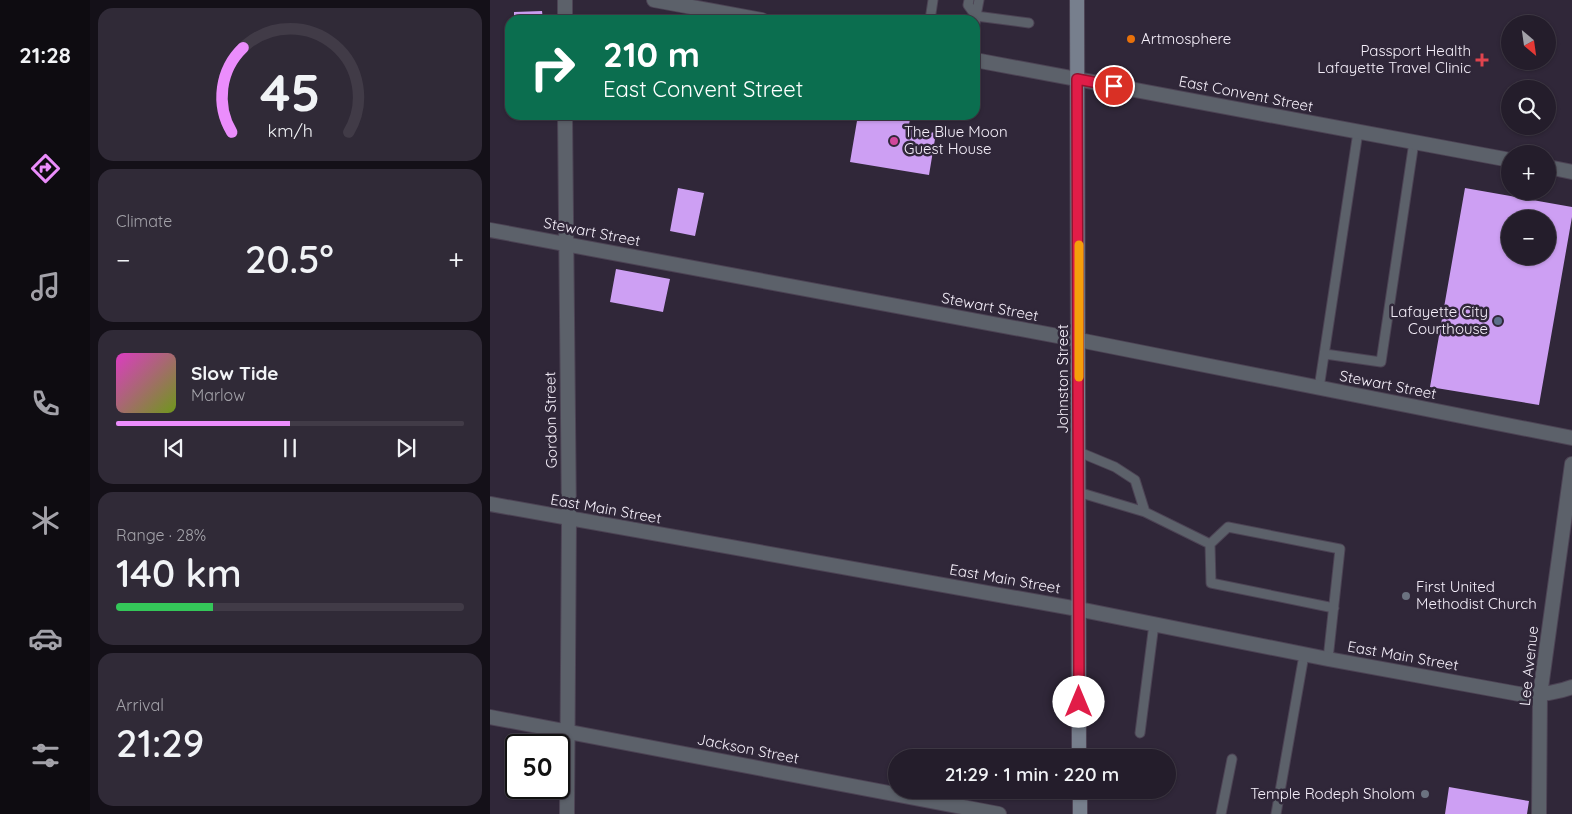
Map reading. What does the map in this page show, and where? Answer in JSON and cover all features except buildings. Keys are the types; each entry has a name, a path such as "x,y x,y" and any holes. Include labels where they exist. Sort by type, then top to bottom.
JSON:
{"main road":[{"name":"Johnston Street","path":"1077,0 1079,749"},
{"path":"1080,799 1080,814"}],"street":[{"path":"565,0 565,15"},
{"path":"654,0 735,15"},
{"name":"East Convent Street","path":"980,61 1501,158"},
{"name":"Gordon Street","path":"565,120 569,519 566,732 567,814"},
{"path":"1556,169 1572,172"},
{"name":"Stewart Street","path":"490,230 1079,340 1572,438"},
{"name":"Lee Avenue","path":"1539,814 1540,695 1572,464"},
{"name":"East Main Street","path":"490,504 1078,609 1304,655 1519,694 1540,695 1560,692 1572,687"},
{"name":"Jackson Street","path":"490,717 999,814"}],"lane":[{"path":"931,15 933,0"},
{"path":"969,0 968,5 973,15"},
{"path":"977,15 979,0"},
{"path":"980,20 1029,23"},
{"path":"1319,388 1358,132"},
{"path":"1325,354 1381,362 1414,142"},
{"path":"1078,452 1115,467 1135,480 1145,512"},
{"path":"1078,492 1145,512 1210,544"},
{"path":"1328,659 1334,608 1340,549 1228,527 1210,544 1211,583 1334,608"},
{"path":"1140,733 1154,624"},
{"path":"1276,814 1304,655"},
{"path":"1221,814 1232,759"}],"slow traffic":[{"path":"1079,245 1079,377"}],"place":[{"name":"Artmosphere","path":"1131,39"},
{"name":"Passport Health Lafayette Travel Clinic","path":"1482,60"},
{"name":"The Blue Moon Guest House","path":"894,141"},
{"name":"Lafayette City Courthouse","path":"1498,321"},
{"name":"First United Methodist Church","path":"1406,596"},
{"name":"Temple Rodeph Sholom","path":"1425,794"}],"route":[{"path":"1079,702 1077,79 1114,86"}]}
